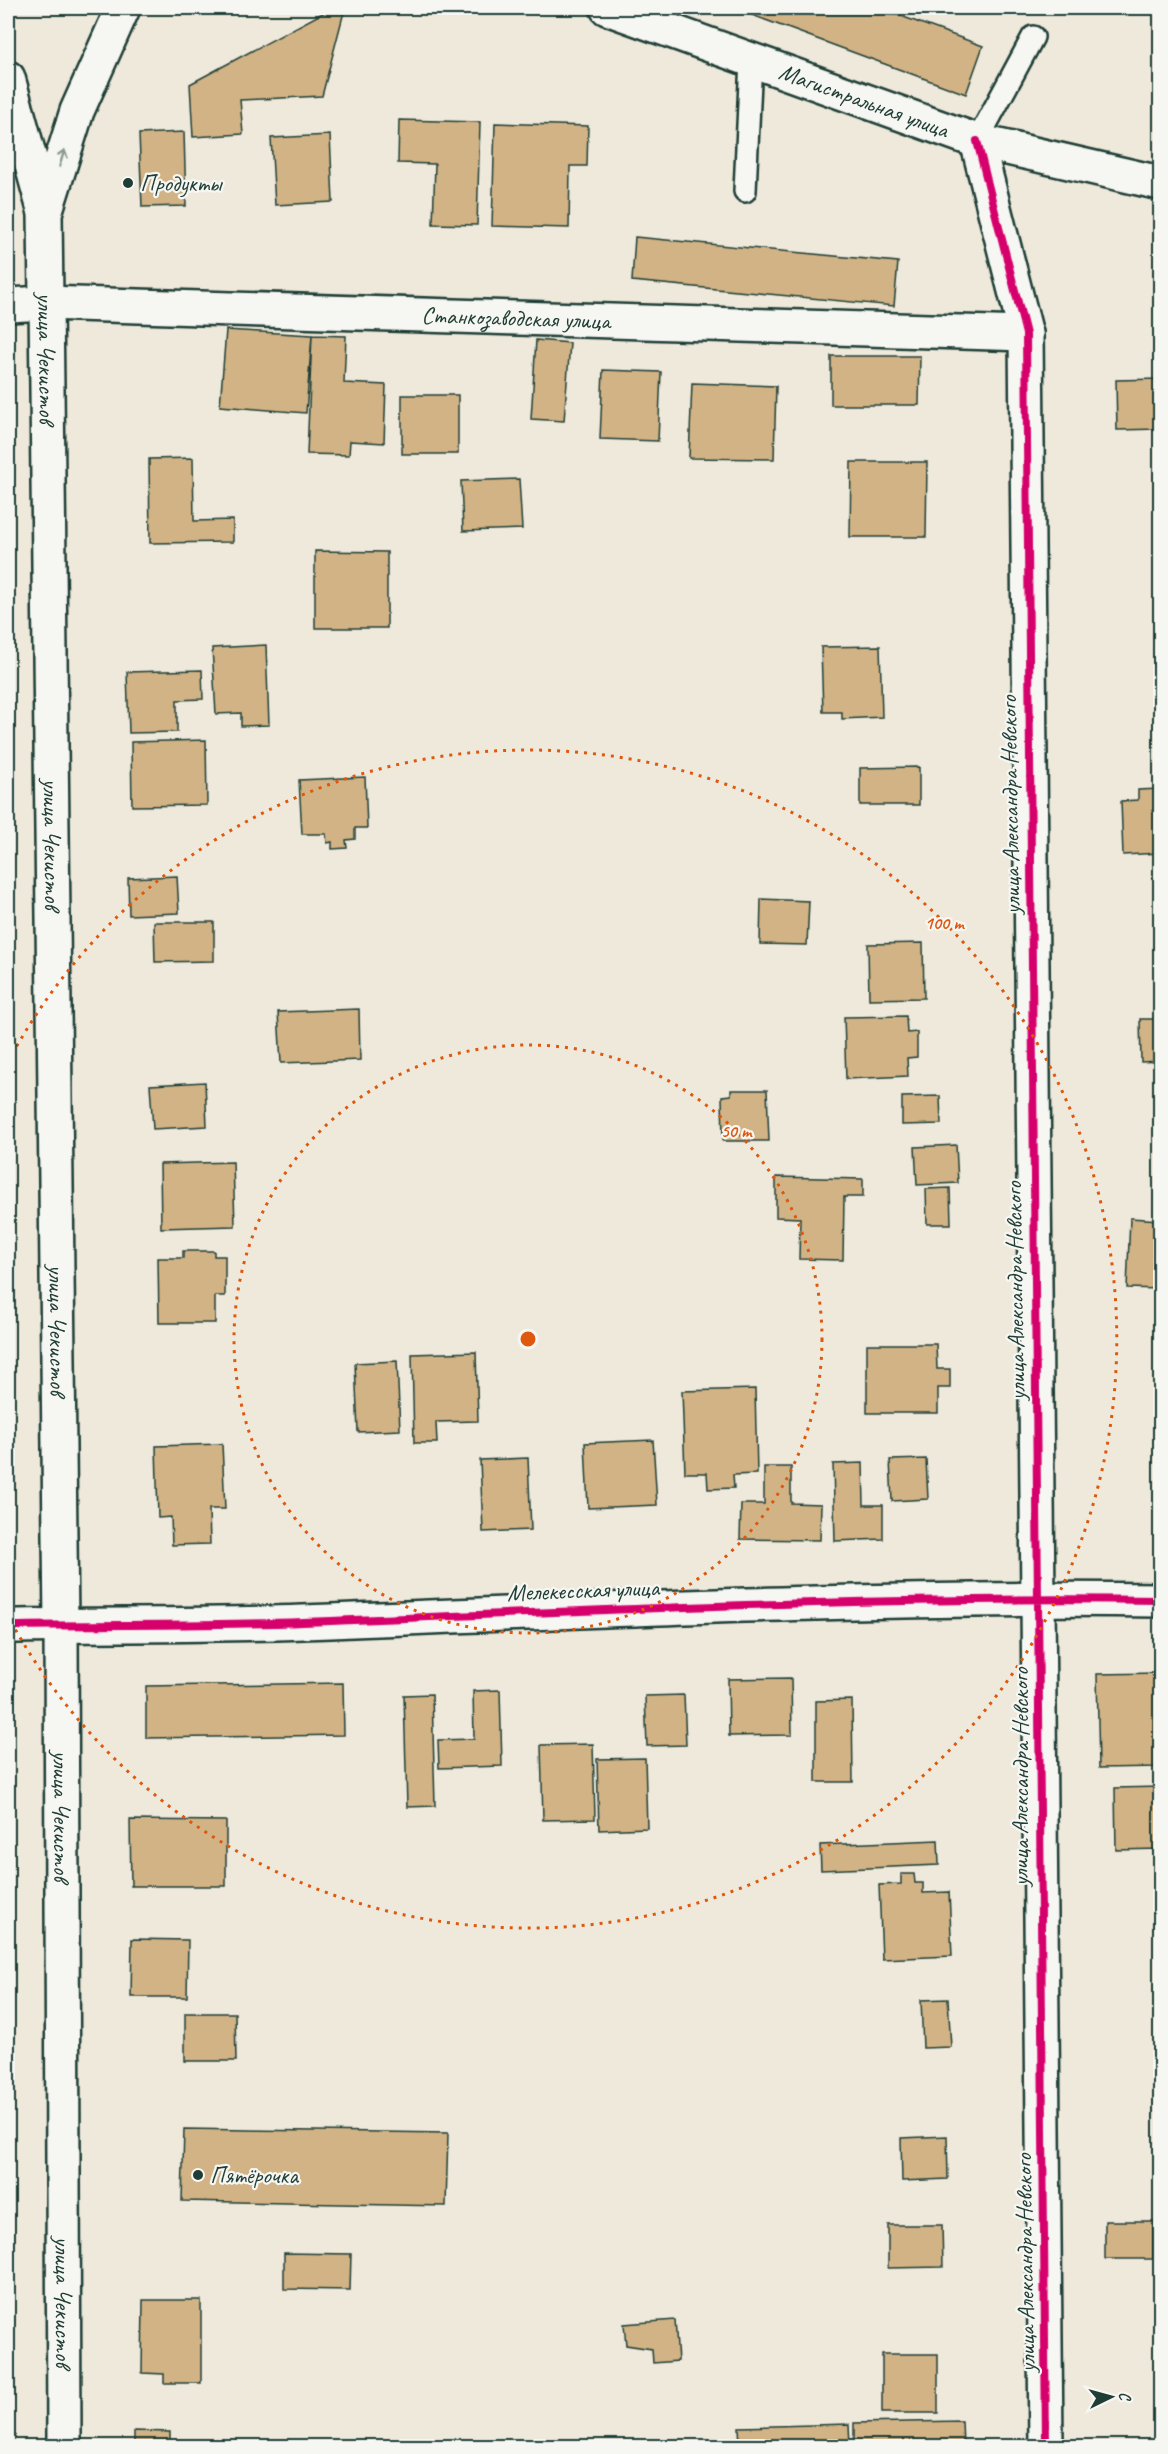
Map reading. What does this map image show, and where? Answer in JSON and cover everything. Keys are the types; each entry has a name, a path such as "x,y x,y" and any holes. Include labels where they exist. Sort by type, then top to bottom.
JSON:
{"street":[{"name":"улица Чекистов","path":"45,213 77,111 123,8"},
{"name":"Магистральная улица","path":"607,8 977,141 1161,183"},
{"name":"улица Чекистов","path":"8,78 45,213 61,1625 64,2446"},
{"name":"улица Александра Невского","path":"977,141 1026,334 1046,2446"},
{"name":"Станкозаводская улица","path":"8,305 45,303 1026,334"},
{"name":"Мелекесская улица","path":"8,1626 300,1623 568,1609 1038,1599 1161,1600"}],"lane":[{"path":"977,141 1033,37"},
{"path":"746,191 751,59"}],"building":[{"path":"332,8 345,8 322,96 240,100 243,134 193,137 190,84"},
{"path":"733,8 879,8 983,46 966,94"},
{"path":"399,120 480,122 477,225 433,224 435,164 398,163"},
{"path":"495,123 588,126 587,166 570,166 569,228 492,226"},
{"path":"184,132 186,206 142,207 139,134"},
{"path":"330,135 333,202 275,205 271,138"},
{"path":"635,237 898,262 894,306 632,281"},
{"path":"226,330 312,335 306,413 220,406"},
{"path":"312,335 346,336 344,383 386,385 384,443 350,441 349,455 307,454"},
{"path":"536,340 570,343 564,421 531,419"},
{"path":"831,356 920,356 919,405 831,405"},
{"path":"603,370 661,372 658,441 600,439"},
{"path":"1160,379 1160,429 1117,430 1116,380"},
{"path":"692,383 776,386 774,459 689,458"},
{"path":"402,395 458,395 458,454 402,454"},
{"path":"193,458 194,521 233,520 233,542 150,543 149,459"},
{"path":"851,462 927,462 926,537 850,537"},
{"path":"519,479 522,529 463,531 461,481"},
{"path":"315,551 387,552 387,628 315,628"},
{"path":"266,645 269,725 241,726 241,713 216,714 212,648"},
{"path":"880,646 882,717 842,719 842,712 823,712 821,647"},
{"path":"202,670 203,699 177,700 177,732 129,733 127,672"},
{"path":"206,740 207,805 132,806 131,742"},
{"path":"919,767 919,805 860,805 860,768"},
{"path":"365,777 367,828 355,828 355,839 346,840 347,848 332,849 332,842 327,843 326,834 302,834 299,780"},
{"path":"1160,789 1160,853 1123,855 1121,801 1138,800 1138,790"},
{"path":"177,876 179,913 129,915 128,878"},
{"path":"761,899 809,901 807,945 760,944"},
{"path":"154,922 214,922 214,961 155,962"},
{"path":"923,943 924,998 869,999 868,944"},
{"path":"359,1009 360,1060 281,1063 278,1012"},
{"path":"906,1016 907,1033 917,1032 917,1057 907,1058 908,1076 846,1079 844,1017"},
{"path":"1140,1019 1160,1019 1160,1061 1141,1062"},
{"path":"205,1082 207,1126 153,1129 150,1085"},
{"path":"731,1090 767,1090 769,1141 723,1141 722,1096 731,1095"},
{"path":"940,1096 941,1124 902,1125 902,1097"},
{"path":"956,1145 958,1183 917,1185 915,1147"},
{"path":"233,1162 235,1226 161,1228 160,1164"},
{"path":"776,1177 863,1179 863,1197 844,1197 843,1260 799,1259 800,1218 776,1217"},
{"path":"950,1188 951,1224 927,1224 926,1189"},
{"path":"1130,1218 1160,1220 1160,1289 1127,1288"},
{"path":"183,1251 214,1251 214,1256 225,1256 225,1296 215,1296 215,1323 159,1323 158,1258 183,1258"},
{"path":"867,1344 936,1344 937,1369 950,1369 950,1388 938,1388 938,1413 867,1413"},
{"path":"476,1352 478,1421 436,1422 437,1443 414,1443 412,1354"},
{"path":"397,1361 400,1430 358,1432 355,1363"},
{"path":"755,1389 757,1474 733,1475 734,1488 708,1489 707,1473 685,1473 682,1391"},
{"path":"653,1440 657,1505 588,1508 585,1443"},
{"path":"222,1444 225,1509 209,1509 210,1544 172,1545 171,1517 158,1518 156,1446"},
{"path":"528,1458 531,1530 483,1532 480,1460"},
{"path":"926,1459 928,1499 892,1501 890,1460"},
{"path":"863,1463 864,1505 883,1505 883,1539 835,1541 833,1464"},
{"path":"764,1467 791,1467 791,1503 821,1504 820,1540 740,1539 741,1504 764,1504"},
{"path":"1160,1673 1160,1767 1099,1768 1097,1674"},
{"path":"791,1678 792,1735 729,1736 728,1679"},
{"path":"343,1683 344,1735 146,1738 146,1686"},
{"path":"500,1690 502,1766 439,1768 438,1740 474,1739 473,1691"},
{"path":"432,1694 435,1806 407,1807 404,1695"},
{"path":"684,1695 686,1745 647,1746 645,1696"},
{"path":"852,1700 853,1782 816,1782 816,1701"},
{"path":"593,1744 595,1819 543,1820 541,1745"},
{"path":"645,1758 647,1828 599,1830 597,1759"},
{"path":"1160,1787 1160,1849 1116,1850 1115,1788"},
{"path":"130,1820 226,1821 226,1886 131,1886"},
{"path":"938,1840 939,1865 821,1870 820,1845"},
{"path":"901,1874 914,1874 915,1883 923,1883 923,1893 949,1892 952,1956 882,1959 879,1885 901,1884"},
{"path":"132,1939 188,1940 187,1997 131,1997"},
{"path":"948,1999 951,2047 923,2048 921,2000"},
{"path":"185,2013 235,2013 236,2061 185,2061"},
{"path":"184,2129 448,2133 446,2206 182,2201"},
{"path":"947,2136 948,2179 902,2181 901,2138"},
{"path":"1105,2221 1153,2221 1153,2259 1105,2259"},
{"path":"888,2225 942,2225 943,2267 888,2268"},
{"path":"284,2253 351,2254 350,2290 284,2289"},
{"path":"1156,2291 1160,2291 1160,2329 1157,2329"},
{"path":"143,2300 201,2300 201,2383 164,2383 164,2374 142,2373"},
{"path":"675,2320 678,2361 653,2363 652,2349 626,2345 624,2324"},
{"path":"882,2354 938,2354 938,2413 882,2413"},
{"path":"962,2421 963,2446 854,2446 854,2423"},
{"path":"849,2424 850,2446 740,2446 739,2427"},
{"path":"134,2431 170,2432 170,2446 134,2446"}],"cycle path":[{"path":"977,141 1026,334 1046,2446"},
{"path":"8,1626 266,1623 839,1602 1160,1600"}],"place":[{"name":"Продукты","path":"128,183"},
{"name":"Пятёрочка","path":"198,2175"}]}
